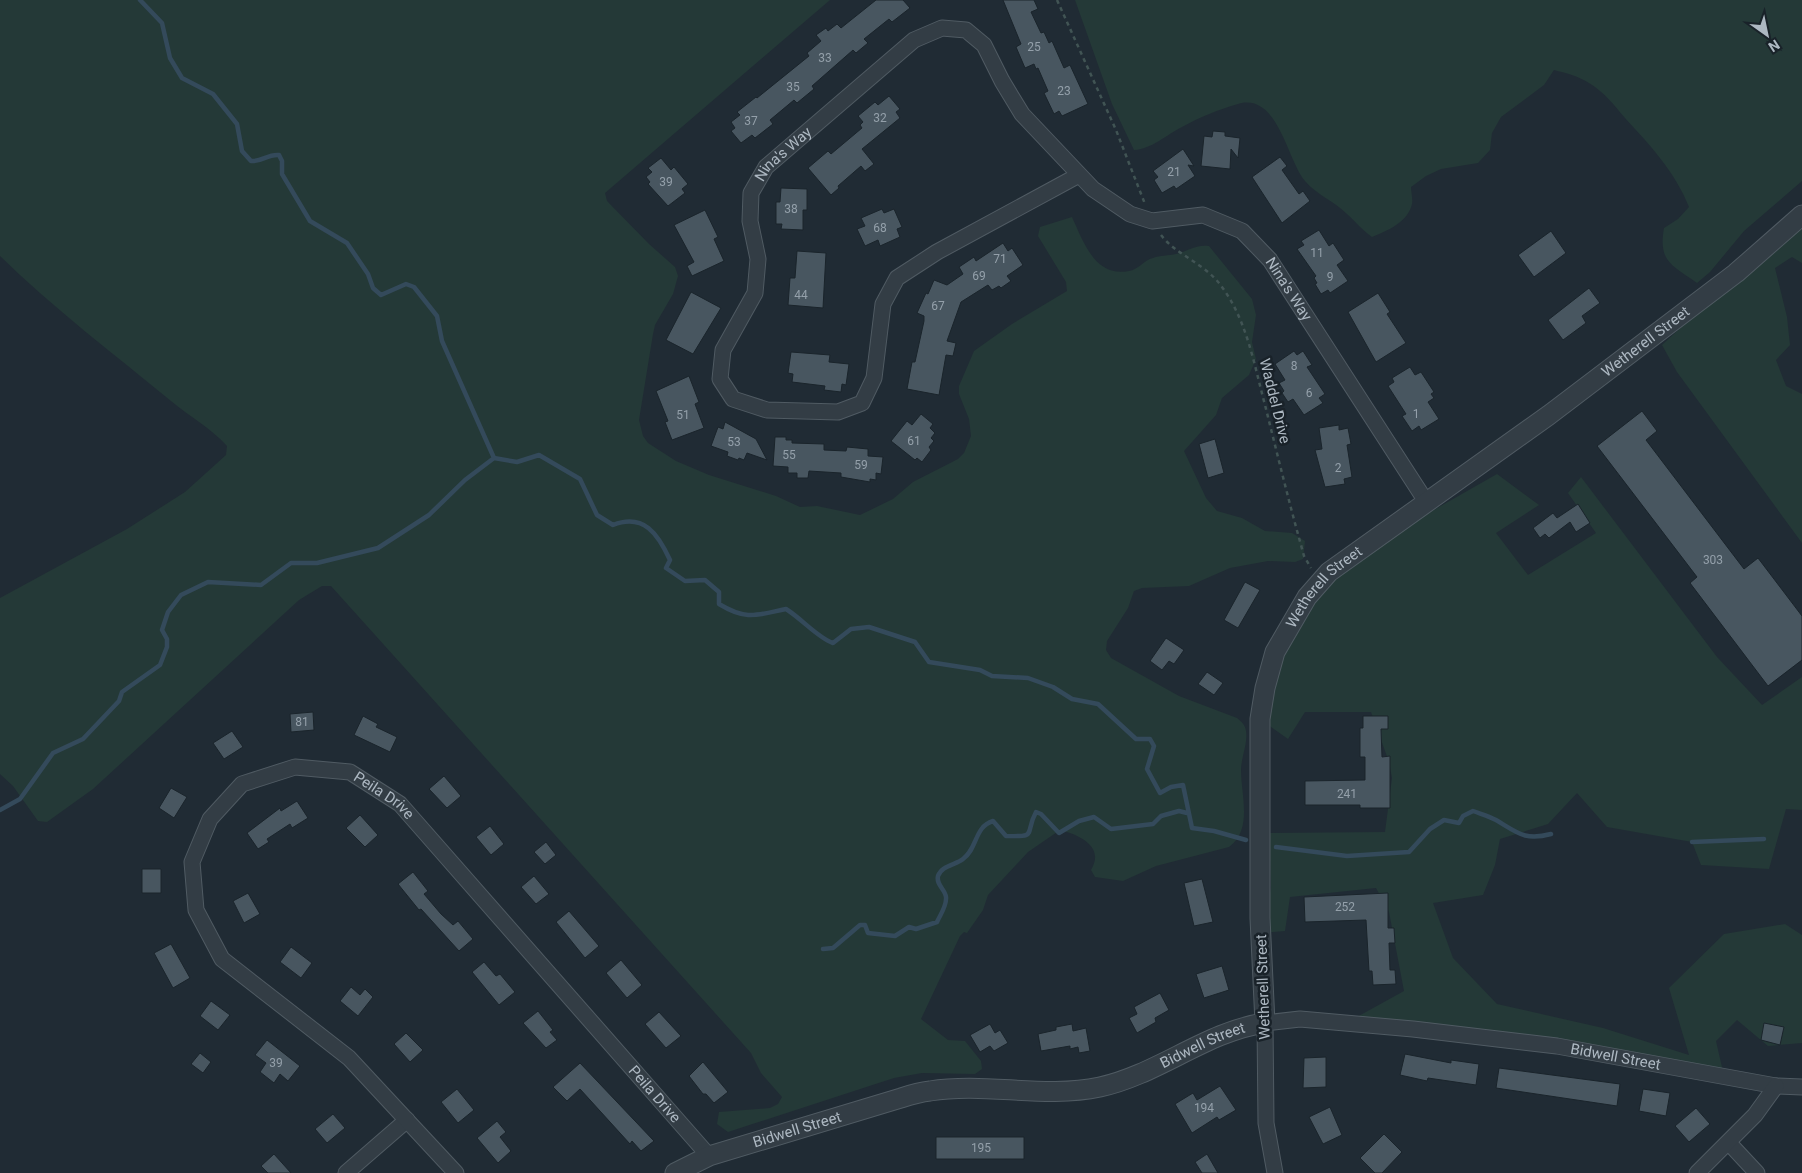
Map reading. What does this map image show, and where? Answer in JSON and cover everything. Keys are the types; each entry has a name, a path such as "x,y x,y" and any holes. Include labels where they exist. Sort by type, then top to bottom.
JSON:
{"street":[{"name":"Nina's Way","path":"1080,175 937,252 897,278 883,304 874,378 862,403 838,412 767,410 733,399 720,380 723,350 755,293 758,259 750,222 751,193 766,167 914,40 942,28 966,30 984,45 1002,82 1022,114 1080,175 1093,189 1130,214 1152,221 1203,215 1242,231 1270,260 1427,503"},
{"name":"Wetherell Street","path":"1275,1173 1266,1123 1266,1023 1260,918 1260,719 1265,688 1276,652 1307,597 1322,580 1350,555 1427,503 1542,420 1736,273 1802,215"},
{"name":"Peila Drive","path":"456,1173 349,1058 222,959 196,910 192,862 210,819 242,784 295,766 350,772 400,804 709,1156"},
{"name":"Bidwell Street","path":"675,1173 709,1156 900,1098 931,1091 976,1089 1062,1091 1100,1087 1141,1074 1241,1026 1300,1019 1548,1045 1776,1086 1802,1087"},
{"path":"1697,1173 1754,1115 1776,1086"},
{"path":"346,1173 407,1120"},
{"path":"1728,1143 1756,1173"}],"path":[{"path":"1057,0 1138,186"},
{"name":"Waddel Drive","path":"1175,248 1202,265 1221,285 1238,311 1250,348 1304,556 1322,580"}],"green space":[{"path":"0,0 830,0 605,193 607,201 649,244 675,267 678,276 673,294 655,325 653,334 639,420 643,436 648,443 676,461 709,475 776,496 800,507 817,506 860,515 893,499 913,482 958,459 964,453 971,436 969,419 959,394 959,386 974,351 1012,324 1067,291 1066,282 1038,236 1040,227 1072,217 1092,256 1107,269 1117,272 1132,270 1156,257 1176,254 1200,246 1209,246 1252,299 1256,315 1252,342 1256,359 1249,375 1222,398 1216,415 1184,451 1206,498 1217,511 1242,518 1265,531 1292,533 1305,541 1303,559 1295,562 1268,561 1230,568 1189,586 1142,588 1134,591 1128,608 1107,641 1106,650 1111,658 1179,696 1237,718 1243,724 1246,729 1241,770 1244,812 1241,831 1236,840 1229,847 1156,866 1123,881 1095,877 1091,870 1095,862 1093,849 1082,839 1060,830 1028,852 988,895 983,910 967,933 964,932 960,936 921,1019 948,1040 965,1041 981,1061 982,1069 975,1074 922,1073 894,1078 728,1132 717,1124 719,1112 770,1108 778,1104 782,1097 761,1073 751,1053 331,586 322,586 299,600 93,789 47,822 38,821 13,786 0,774 0,598 127,529 185,492 226,455 227,446 62,312 0,256"},
{"path":"1075,0 1802,0 1802,181 1744,231 1710,272 1697,283 1669,262 1663,248 1664,228 1678,219 1689,207 1677,182 1643,138 1599,90 1581,78 1554,70 1544,85 1501,117 1492,133 1490,150 1478,163 1441,169 1426,176 1411,187 1412,204 1402,221 1372,237 1342,209 1305,181 1280,130 1272,118 1263,108 1252,103 1224,108 1195,120 1147,147 1134,150 1112,104"},
{"path":"1802,215 1802,263 1792,257 1775,268 1787,317 1790,345 1776,360 1786,386 1802,394 1802,543 1677,372 1662,345"},
{"path":"1497,474 1539,505 1496,533 1528,575 1596,533 1568,493 1581,477 1717,657 1762,705 1802,677 1802,810 1786,809 1769,869 1701,865 1692,842 1607,827 1577,793 1548,824 1500,839 1495,865 1483,895 1433,903 1453,958 1497,1004 1603,1028 1689,1055 1669,988 1724,934 1785,924 1802,935 1802,1043 1768,1046 1737,1020 1716,1041 1724,1076 1346,1023 1404,991 1389,912 1376,888 1290,897 1285,931 1261,933 1271,888 1269,833 1385,832 1392,778 1389,762 1371,712 1305,712 1288,739 1260,719 1288,627 1339,564"}],"building":[{"path":"876,0 903,0 910,8 892,22 889,19 864,39 868,43 856,53 853,50 812,86 814,89 797,103 794,100 770,120 773,124 755,138 752,135 741,143 731,131 735,128 731,122 740,115 737,112 809,56 807,53 821,41 816,35 826,28 828,31 837,24 841,28"},
{"path":"1003,0 1034,0 1038,9 1031,12 1041,33 1044,32 1049,43 1052,41 1064,68 1070,65 1088,104 1062,116 1059,111 1054,114 1044,93 1048,91 1038,68 1036,69 1034,64 1025,68 1016,47 1021,44"},
{"path":"889,96 900,109 896,112 900,118 862,149 874,164 865,171 861,166 838,186 839,188 831,195 808,168 828,151 831,154 862,128 860,125 863,122 858,116 875,102 878,105"},
{"path":"1213,131 1225,132 1225,136 1240,138 1238,158 1231,149 1230,169 1201,166 1204,136 1212,137"},
{"path":"1183,149 1194,166 1188,165 1195,176 1176,189 1174,186 1162,193 1154,180 1158,177 1153,171"},
{"path":"1280,157 1287,166 1282,170 1299,194 1303,191 1310,201 1282,223 1252,177"},
{"path":"661,158 671,170 674,167 688,184 682,189 685,193 668,206 648,184 650,182 646,177 652,172 648,168"},
{"path":"781,188 807,189 807,210 803,210 803,230 781,229 782,224 776,224 776,202 780,202"},
{"path":"882,209 884,213 894,209 902,227 897,229 900,237 880,246 878,240 865,246 857,229 865,226 861,218"},
{"path":"705,210 718,237 714,239 724,261 692,276 687,266 694,262 674,225"},
{"path":"1319,230 1329,246 1333,243 1344,260 1337,265 1348,281 1330,293 1328,290 1321,294 1315,284 1317,283 1314,278 1316,276 1297,249 1304,245 1301,241"},
{"path":"1551,231 1566,253 1534,277 1518,255"},
{"path":"1003,243 1008,251 1012,248 1023,265 1007,276 1011,281 1001,288 999,286 992,290 988,285 961,302 947,341 956,343 953,356 946,355 939,395 907,389 912,362 915,362 924,321 924,316 917,313 934,280 947,285 963,274 959,267 974,257 976,261"},
{"path":"797,251 826,253 823,308 788,305 790,278 795,278"},
{"path":"1589,288 1600,303 1582,316 1586,323 1563,340 1548,320"},
{"path":"691,292 721,308 693,354 666,340"},
{"path":"1378,293 1390,312 1387,314 1406,343 1376,362 1348,312"},
{"path":"1294,351 1297,355 1303,351 1312,365 1307,367 1325,394 1319,398 1323,403 1304,415 1293,399 1288,402 1282,393 1284,391 1279,383 1285,380 1275,364"},
{"path":"791,352 830,355 829,362 849,364 846,385 842,384 841,392 824,390 825,386 792,382 793,374 788,373"},
{"path":"1410,367 1415,375 1421,372 1434,392 1431,394 1434,398 1428,402 1439,419 1421,430 1419,426 1412,431 1402,416 1406,414 1388,386 1394,382 1392,378"},
{"path":"689,376 699,402 695,404 704,428 672,440 665,422 668,421 656,391"},
{"path":"1642,411 1657,431 1646,440 1744,569 1758,558 1802,616 1802,660 1768,686 1690,583 1697,577 1597,446"},
{"path":"921,414 933,424 930,428 935,433 931,438 934,441 929,447 931,450 922,462 917,458 915,460 891,441 907,421 912,425"},
{"path":"725,422 756,439 767,460 747,453 744,460 739,458 738,460 727,456 728,452 711,446 718,427 723,429"},
{"path":"1339,425 1339,430 1348,428 1351,444 1347,445 1352,477 1344,479 1345,484 1325,487 1315,450 1322,449 1319,428"},
{"path":"775,437 786,437 786,440 792,440 792,443 824,444 824,450 846,451 847,447 868,449 868,456 883,457 881,474 876,473 876,480 870,479 870,482 841,477 841,473 809,471 808,478 797,478 797,473 788,473 788,467 773,466"},
{"path":"1215,439 1224,473 1208,478 1199,444"},
{"path":"1578,504 1590,523 1576,532 1570,522 1549,538 1545,534 1540,538 1533,528 1553,513 1557,518"},
{"path":"1245,582 1260,590 1238,628 1224,620"},
{"path":"1166,638 1184,650 1174,664 1169,661 1162,670 1150,661"},
{"path":"1207,672 1223,683 1214,695 1198,684"},
{"path":"313,712 314,730 291,732 290,714"},
{"path":"363,716 378,724 376,727 397,737 390,752 354,735"},
{"path":"1363,716 1388,716 1388,729 1381,729 1382,757 1390,756 1390,808 1360,808 1360,805 1305,805 1305,781 1365,780 1365,757 1360,757 1360,728 1363,728"},
{"path":"232,731 243,747 224,759 213,743"},
{"path":"444,776 461,796 447,808 429,789"},
{"path":"171,788 187,797 174,818 159,808"},
{"path":"297,801 308,818 292,828 290,824 267,839 269,842 258,849 247,833 280,808 281,811"},
{"path":"360,815 378,835 365,847 346,828"},
{"path":"490,826 504,844 491,855 476,837"},
{"path":"546,842 556,855 545,864 534,852"},
{"path":"142,869 161,869 161,893 142,893"},
{"path":"413,872 428,891 424,894 441,914 453,925 458,921 473,939 459,951 421,909 419,910 398,884"},
{"path":"534,876 549,894 536,904 521,887"},
{"path":"1202,879 1213,922 1194,926 1184,883"},
{"path":"248,893 260,914 244,923 233,901"},
{"path":"1388,893 1388,928 1394,928 1395,943 1389,943 1390,970 1395,970 1396,984 1373,985 1372,971 1369,971 1366,920 1305,922 1304,897"},
{"path":"569,911 599,946 585,958 556,922"},
{"path":"171,944 190,978 173,988 154,953"},
{"path":"291,947 312,963 301,978 280,962"},
{"path":"621,960 642,985 627,998 606,973"},
{"path":"484,962 496,976 500,974 515,992 499,1005 472,972"},
{"path":"1222,966 1229,990 1204,998 1196,974"},
{"path":"351,987 360,995 365,989 373,997 358,1016 340,1001"},
{"path":"1160,993 1169,1010 1155,1018 1156,1022 1137,1033 1129,1018 1137,1014 1134,1007"},
{"path":"211,1001 230,1015 218,1030 200,1016"},
{"path":"538,1011 553,1030 550,1032 557,1040 546,1048 523,1023"},
{"path":"659,1012 681,1036 666,1048 645,1024"},
{"path":"1764,1023 1784,1027 1780,1045 1761,1040"},
{"path":"990,1024 995,1033 1000,1030 1008,1043 994,1051 990,1046 980,1052 970,1035"},
{"path":"1072,1024 1073,1031 1086,1028 1090,1051 1079,1053 1078,1047 1070,1049 1070,1046 1041,1051 1038,1034 1056,1030 1056,1027"},
{"path":"406,1033 423,1050 410,1062 394,1044"},
{"path":"267,1040 300,1066 288,1081 280,1074 274,1083 260,1072 266,1063 255,1055"},
{"path":"200,1053 211,1062 203,1073 191,1064"},
{"path":"1405,1054 1451,1063 1451,1060 1479,1064 1476,1085 1428,1078 1427,1081 1400,1075"},
{"path":"1326,1057 1326,1087 1303,1088 1304,1058"},
{"path":"703,1062 728,1092 714,1103 706,1094 703,1094 689,1076"},
{"path":"580,1063 654,1141 641,1151 632,1141 630,1144 580,1089 567,1101 553,1087"},
{"path":"1499,1068 1620,1084 1617,1106 1496,1088"},
{"path":"1220,1086 1236,1110 1219,1120 1217,1117 1192,1133 1175,1104 1193,1093 1197,1100"},
{"path":"457,1089 474,1110 458,1123 441,1102"},
{"path":"1643,1089 1670,1093 1666,1116 1639,1111"},
{"path":"1330,1107 1342,1135 1323,1144 1309,1117"},
{"path":"1696,1108 1710,1124 1689,1142 1675,1126"},
{"path":"333,1114 345,1128 327,1143 315,1129"},
{"path":"497,1121 506,1132 500,1137 511,1151 498,1163 477,1138"},
{"path":"1384,1134 1402,1152 1382,1173 1375,1173 1360,1158"},
{"path":"936,1137 1024,1137 1024,1159 936,1159"},
{"path":"274,1154 291,1173 268,1173 261,1166"},
{"path":"1207,1154 1218,1173 1202,1173 1195,1162"}],"waterway":[{"path":"140,0 162,23 170,58 182,78 213,94 237,124 242,151 251,161 279,155 282,161 282,174 310,221 347,243 368,274 373,288 381,295 406,284 414,287 437,316 442,341 494,458"},
{"path":"0,810 20,799 53,753 83,739 119,701 122,692 160,665 167,647 167,639 162,630 168,612 181,595 208,582 261,585 291,563 317,563 378,548 429,515 465,480 494,458 517,462 539,455 580,479 597,515 613,525 633,522 649,528 655,534 670,560 666,568 685,581 705,580 719,592 719,604 737,613 752,615 786,609 827,641 833,643 851,629 869,627 915,642 929,662 980,670 992,676 1028,678 1053,687 1072,699 1098,704 1136,739 1150,739 1154,746 1147,769 1160,793 1171,787 1183,785 1192,828 1214,831 1246,840"},
{"path":"823,949 833,948 860,925 865,925 868,933 895,936 909,927 916,929 937,922 946,900 945,894 938,882 940,872 960,861 968,854 982,828 993,821 1006,836 1023,836 1029,833 1036,812 1041,814 1059,833 1079,821 1094,817 1111,829 1153,824 1161,816 1179,811 1187,813"},
{"path":"1276,847 1347,856 1409,852 1430,829 1444,820 1459,823 1463,816 1473,811 1528,836 1535,837 1551,834"},
{"path":"1692,842 1764,839"}]}
